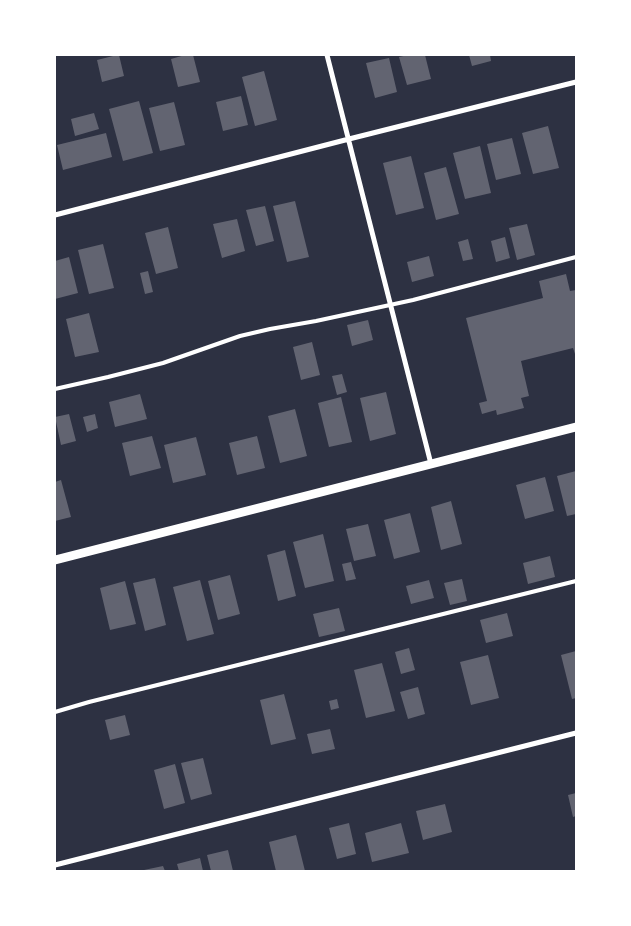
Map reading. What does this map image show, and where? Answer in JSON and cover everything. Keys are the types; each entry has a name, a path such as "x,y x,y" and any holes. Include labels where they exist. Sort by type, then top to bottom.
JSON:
{"street":[{"path":"327,55 431,464"},
{"path":"55,215 576,82"},
{"path":"55,560 576,427"},
{"path":"55,865 576,733"}],"lane":[{"path":"55,389 108,378 163,363 263,330 316,321 413,300 576,257"},
{"path":"55,712 576,581"}],"building":[{"path":"119,55 124,76 102,82 97,60"},
{"path":"193,55 200,82 178,87 171,59"},
{"path":"425,55 431,79 407,85 399,57"},
{"path":"469,55 490,55 491,61 472,66"},
{"path":"389,58 397,92 375,98 366,63"},
{"path":"264,71 277,120 255,126 242,77"},
{"path":"241,96 248,125 223,131 216,102"},
{"path":"139,101 153,153 123,161 109,109"},
{"path":"174,102 185,145 160,151 149,108"},
{"path":"94,113 99,129 75,136 71,119"},
{"path":"548,126 559,168 533,174 522,133"},
{"path":"106,133 112,157 63,170 57,145"},
{"path":"512,138 521,174 496,180 487,144"},
{"path":"480,146 491,193 465,199 453,153"},
{"path":"411,156 424,208 396,215 383,163"},
{"path":"446,167 459,214 436,220 424,173"},
{"path":"295,201 309,257 287,262 273,206"},
{"path":"265,206 274,241 256,246 246,210"},
{"path":"237,219 245,251 222,258 213,224"},
{"path":"527,224 535,255 517,260 509,228"},
{"path":"168,227 178,268 156,274 145,233"},
{"path":"505,237 510,258 496,262 491,241"},
{"path":"468,239 473,259 463,261 458,242"},
{"path":"103,244 114,288 89,294 78,250"},
{"path":"429,256 434,276 412,282 407,262"},
{"path":"69,257 78,293 55,299 55,261"},
{"path":"148,271 153,292 145,294 140,273"},
{"path":"566,274 570,291 576,290 576,357 573,348 521,361 529,396 521,398 524,408 497,415 496,410 482,414 479,403 487,401 466,318 543,298 539,281"},
{"path":"89,313 99,352 75,357 66,319"},
{"path":"368,320 373,340 352,346 347,325"},
{"path":"312,342 320,375 301,380 293,347"},
{"path":"342,374 347,392 337,395 332,376"},
{"path":"386,392 396,434 370,441 360,398"},
{"path":"140,394 147,419 115,427 109,402"},
{"path":"341,397 352,442 329,447 318,403"},
{"path":"295,409 307,456 280,463 268,416"},
{"path":"69,414 76,441 61,445 55,417"},
{"path":"95,414 98,428 87,432 83,417"},
{"path":"152,436 161,468 130,476 122,443"},
{"path":"257,436 265,468 237,475 229,443"},
{"path":"196,437 206,475 173,483 164,445"},
{"path":"576,471 576,514 567,516 557,476"},
{"path":"545,477 554,511 525,519 516,485"},
{"path":"61,480 71,517 55,521 55,482"},
{"path":"451,501 462,544 441,550 431,507"},
{"path":"410,513 420,552 394,559 384,520"},
{"path":"368,524 376,556 354,561 346,529"},
{"path":"323,534 334,581 305,588 293,542"},
{"path":"285,550 296,596 278,601 267,555"},
{"path":"550,556 555,577 528,584 523,563"},
{"path":"351,562 356,579 346,581 342,564"},
{"path":"230,575 240,614 218,620 208,581"},
{"path":"155,578 166,625 145,631 133,583"},
{"path":"462,579 467,601 450,605 444,583"},
{"path":"200,580 214,634 187,641 173,587"},
{"path":"429,580 434,598 411,604 406,586"},
{"path":"125,581 136,624 110,630 100,588"},
{"path":"339,608 345,631 319,637 313,614"},
{"path":"507,613 513,636 486,643 480,620"},
{"path":"409,648 415,670 401,674 395,652"},
{"path":"576,651 576,698 572,699 561,655"},
{"path":"488,655 499,698 471,705 460,662"},
{"path":"382,663 395,711 366,718 354,670"},
{"path":"418,687 425,714 408,719 400,692"},
{"path":"284,694 296,739 271,745 260,700"},
{"path":"337,699 339,708 331,710 329,701"},
{"path":"125,715 130,735 110,740 105,720"},
{"path":"330,729 335,749 312,754 307,734"},
{"path":"203,758 212,794 191,800 181,763"},
{"path":"175,764 185,803 164,809 154,770"},
{"path":"576,793 576,816 573,817 568,795"},
{"path":"445,804 452,832 423,840 416,811"},
{"path":"349,823 356,854 337,859 329,828"},
{"path":"401,823 409,853 372,862 365,833"},
{"path":"296,835 305,871 276,871 269,842"},
{"path":"228,850 233,871 211,871 207,855"},
{"path":"200,858 203,871 179,871 177,864"},
{"path":"163,866 165,871 144,871 144,870"}]}
